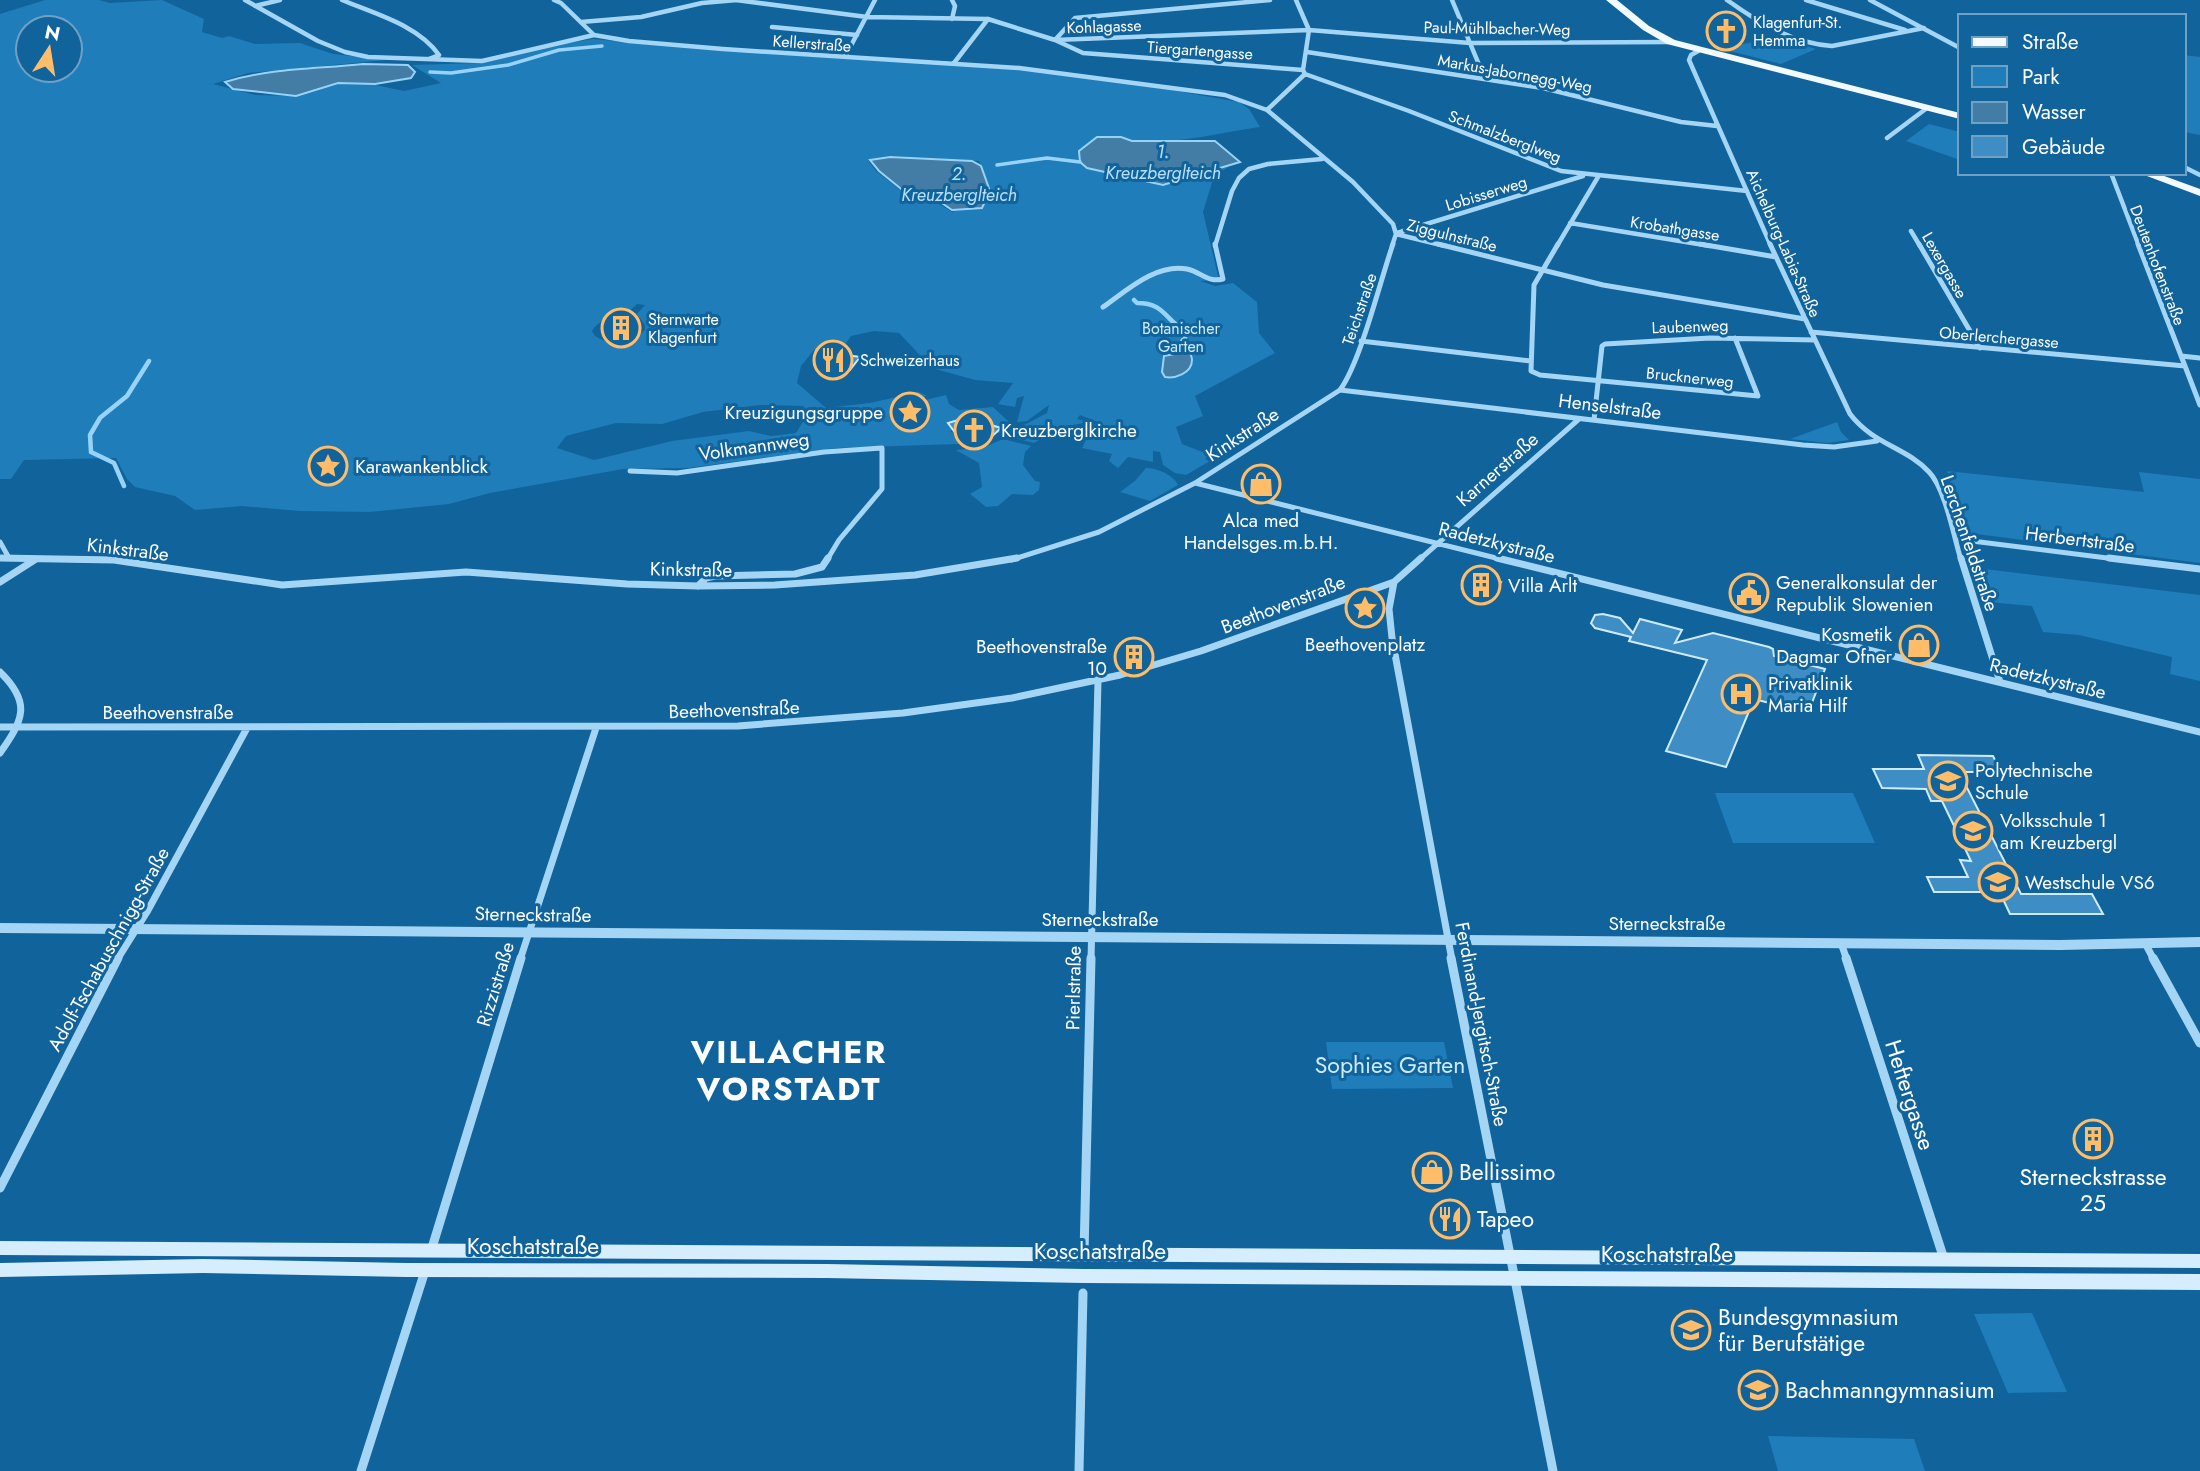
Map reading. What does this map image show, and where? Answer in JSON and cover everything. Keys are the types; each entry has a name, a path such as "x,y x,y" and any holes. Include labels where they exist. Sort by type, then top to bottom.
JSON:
{"main road":[{"path":"1611,0 1671,42 1958,116"},
{"path":"1624,0 1660,28 1700,50"},
{"path":"2151,175 2200,193"},
{"name":"Koschatstraße","path":"0,1248 428,1261 1514,1278 2200,1282"},
{"name":"Koschatstraße","path":"0,1269 1084,1254 2200,1261"},
{"path":"2133,1261 2144,1282"}],"street":[{"name":"Kellerstraße","path":"245,0 318,41 355,55 421,61 482,61 594,35 629,41 1020,68 1162,85 1225,96 1267,110"},
{"path":"255,6 280,0"},
{"path":"342,0 416,33 436,49 439,55 421,61"},
{"path":"554,0 594,35"},
{"name":"Kohlagasse","path":"581,22 652,15 702,3 736,0 867,17 988,19 1055,40 1309,30"},
{"path":"845,57 875,0"},
{"path":"952,0 955,6 952,19"},
{"path":"1055,40 1075,18 1270,0"},
{"path":"1267,110 1304,72 1309,30 1296,0"},
{"path":"1452,0 1485,79"},
{"path":"1727,0 1772,28 1818,45 1837,45 1924,29"},
{"path":"1806,0 1909,31"},
{"path":"1870,0 1958,47"},
{"path":"954,63 988,19"},
{"path":"772,27 857,35"},
{"name":"Paul-Mühlbacher-Weg","path":"1309,30 1470,43 1685,43"},
{"name":"Tiergartengasse","path":"1055,40 1083,53 1304,72"},
{"name":"Aichelburg-Labia-Straße","path":"1700,50 1691,55 1689,60 1776,257 1850,414 1864,432 1877,441"},
{"name":"Markus-Jabornegg-Weg","path":"1307,52 1577,94 1690,124 1717,126"},
{"name":"Schmalzberglweg","path":"1304,72 1524,158 1583,176 1747,191"},
{"path":"1887,138 1927,108"},
{"name":"Ziggulnstraße","path":"1267,110 1353,183 1393,224 1396,234 1603,285 1805,319"},
{"path":"1103,307 1141,282 1175,268 1190,269 1210,281 1223,279 1223,270 1214,249 1215,240 1230,204 1231,191 1239,178 1249,169 1268,164 1323,159"},
{"name":"Deutenhofenstraße","path":"2112,175 2200,405"},
{"name":"Lobisserweg","path":"1396,234 1583,176"},
{"path":"1598,177 1534,285 1531,361 1533,373 1599,381"},
{"name":"Krobathgasse","path":"1570,223 1776,257"},
{"name":"Lexergasse","path":"1911,231 1980,348"},
{"name":"Teichstraße","path":"1340,390 1346,382 1361,341 1396,234"},
{"name":"Oberlerchergasse","path":"1811,332 2185,366"},
{"name":"Laubenweg","path":"1594,420 1605,344 1735,338 1815,340"},
{"name":"Brucknerweg","path":"1599,381 1758,396 1735,338"},
{"path":"1361,341 1531,361"},
{"path":"2181,356 2200,358"},
{"name":"Henselstraße","path":"1340,390 1803,445 1833,447 1877,441"},
{"name":"Kinkstraße","path":"0,558 114,560 282,585 466,572 698,586 853,581 915,575 1010,560 1098,532 1195,483 1340,390"},
{"name":"Karnerstraße","path":"1435,544 1579,419"},
{"name":"Lerchenfeldstraße","path":"1877,441 1926,468 1933,475 1956,539 1959,559 2000,682"},
{"name":"Volkmannweg","path":"630,471 677,473 796,456 882,448 882,489 839,540 822,567 795,574 715,576 706,578 698,586"},
{"name":"Radetzkystraße","path":"1195,483 2200,732"},
{"name":"Herbertstraße","path":"1956,539 2200,569"},
{"path":"0,542 9,558"},
{"name":"Beethovenstraße","path":"0,727 738,726 839,721 918,713 1098,681 1208,649 1358,592 1394,582 1435,544"},
{"path":"0,582 37,559"},
{"name":"Ferdinand-Jergitsch-Straße","path":"1394,582 1389,609 1392,638 1448,942 1553,1471"},
{"path":"0,672 20,694 23,709 18,727 0,753"},
{"name":"Pierlstraße","path":"1084,1254 1098,681"},
{"name":"Adolf-Tschabuschnigg-Straße","path":"0,1188 85,1021 247,728"},
{"name":"Rizzistraße","path":"361,1471 596,728"},
{"name":"Sterneckstraße","path":"0,928 1448,942 2060,945 2200,942"},
{"name":"Heftergasse","path":"1840,943 1944,1259"},
{"path":"2145,943 2200,1043"},
{"path":"1079,1471 1083,1293"}],"green space":[{"name":"Botanischer Garten","path":"45,0 99,0 110,3 162,0 204,19 202,32 222,38 229,36 255,44 300,43 333,54 387,60 248,73 213,84 255,95 296,96 338,84 371,84 404,91 441,83 412,65 479,63 593,39 725,51 1014,69 1148,86 1239,102 1249,109 1260,127 1170,141 1135,141 1121,137 1078,159 1087,168 1163,185 1230,166 1214,176 1203,212 1219,280 1200,281 1215,286 1233,283 1257,302 1259,333 1275,353 1195,396 1203,416 1176,427 1182,444 1210,455 1205,459 1210,461 1186,475 1175,473 1163,465 1160,452 1153,451 1153,462 1128,457 1118,468 1109,461 1112,454 1082,448 1093,425 1098,422 1080,415 1077,419 1088,422 1059,428 1034,443 1010,437 1024,425 1047,413 1049,405 1027,421 1017,422 1024,396 1017,398 1015,407 998,404 1013,383 975,380 932,368 899,333 874,331 851,336 842,349 814,350 801,366 797,383 826,408 870,403 919,392 927,396 892,403 892,410 909,418 918,415 921,410 916,407 896,407 946,395 949,404 959,410 993,407 1009,422 1001,433 997,433 1000,427 989,427 965,418 950,432 994,438 985,442 959,444 836,448 688,468 623,469 490,493 449,504 370,512 300,511 242,506 195,510 175,496 135,487 127,479 116,458 24,460 11,479 0,479 0,14","holes":["890,156 979,161 991,190 982,208 952,210 954,213 922,194 904,193 876,171 868,160","637,304 645,305 637,314 645,325 645,330 621,342 608,342 595,336 592,331 602,321 626,312","760,405 803,406 809,412 796,433 771,436 749,431 672,441 594,460 557,448 566,436 616,423 662,424 703,412"]},
{"path":"1779,38 1816,49 1781,64 1718,48"},
{"path":"2186,55 2200,57 2200,135 2186,132"},
{"path":"1929,124 1958,131 1958,159 1906,141"},
{"path":"1837,422 1841,432 1849,440 1828,443 1790,439"},
{"path":"1003,439 1031,446 1025,452 1023,465 1035,481 1040,482 1039,490 1033,495 1012,494 998,506 986,507 970,494 982,487 979,463 956,450 985,447"},
{"path":"1146,468 1165,473 1178,485 1150,501 1120,492"},
{"path":"1947,471 2144,492 2139,472 2200,479 2200,563 1969,533 1958,512 1961,510"},
{"path":"1976,568 2200,595 2200,681 2170,674 2172,657 2079,635 2043,632 2032,606 1988,602"},
{"path":"1715,793 1853,793 1875,843 1733,843"},
{"name":"Sophies Garten","path":"1326,1042 1444,1042 1453,1088 1332,1089"},
{"path":"2032,1313 2067,1392 2008,1393 1974,1314"},
{"path":"1768,1436 1914,1439 1925,1471 1778,1471"}],"water":[{"path":"363,64 408,65 415,72 411,78 375,84 338,83 296,96 233,89 225,82 276,71"},
{"name":"1. Kreuzberglteich","path":"1097,137 1121,137 1132,141 1215,141 1240,162 1163,185 1087,168 1080,162 1079,151"},
{"name":"2. Kreuzberglteich","path":"890,157 972,161 981,166 990,191 982,208 952,210 927,193 905,192 870,160"},
{"path":"1186,338 1191,365 1186,372 1178,376 1165,377 1162,372 1164,356 1174,354 1182,339"}],"building":[{"name":"Schweizerhaus","path":"826,352 860,357 850,370 815,365"},
{"name":"Kreuzberglkirche","path":"965,418 1001,428 986,442 956,434 948,423"},
{"name":"Villa Arlt","path":"1471,574 1501,582 1492,596 1474,594 1462,588"},
{"name":"Privatklinik Maria Hilf","path":"1595,615 1620,618 1633,633 1640,619 1682,630 1675,643 1713,633 1769,647 1773,649 1774,656 1825,669 1808,713 1754,699 1726,767 1666,751 1707,660 1629,641 1631,637 1595,628 1591,623"},
{"name":"Volksschule 1 am Kreuzbergl","path":"1918,755 1993,756 2001,772 1959,772 2021,894 2092,894 2103,914 2010,914 2002,897 1988,897 1986,892 1934,892 1927,877 1968,877 1960,860 1971,861 1942,801 1931,801 1926,789 1882,788 1873,769 1924,769"}],"waterway":[{"path":"430,72 451,73 508,65 559,50 602,46"},
{"path":"997,165 1047,158 1080,162"},
{"path":"1134,300 1159,309 1186,332 1185,338"},
{"path":"101,417 127,396 149,361"},
{"path":"100,418 90,435 91,452 114,463 124,486"}],"place":[{"name":"Klagenfurt-St. Hemma","path":"1726,31"},
{"name":"Sternwarte Klagenfurt","path":"621,328"},
{"name":"Schweizerhaus","path":"833,360"},
{"name":"Kreuzigungsgruppe","path":"910,412"},
{"name":"Kreuzberglkirche","path":"974,430"},
{"name":"Karawankenblick","path":"328,466"},
{"name":"Alca med Handelsges.m.b.H.","path":"1261,484"},
{"name":"Villa Arlt","path":"1481,585"},
{"name":"Generalkonsulat der Republik Slowenien","path":"1749,593"},
{"name":"Beethovenplatz","path":"1365,608"},
{"name":"Kosmetik Dagmar Ofner","path":"1919,645"},
{"name":"Beethovenstraße 10","path":"1134,657"},
{"name":"Privatklinik Maria Hilf","path":"1741,694"},
{"name":"Polytechnische Schule","path":"1948,781"},
{"name":"Volksschule 1 am Kreuzbergl","path":"1973,831"},
{"name":"Westschule VS6","path":"1998,882"},
{"name":"Sterneckstrasse 25","path":"2093,1139"},
{"name":"Bellissimo","path":"1432,1172"},
{"name":"Tapeo","path":"1450,1219"},
{"name":"Bundesgymnasium für Berufstätige","path":"1691,1330"},
{"name":"Bachmanngymnasium","path":"1758,1390"}],"district":[{"name":"VILLACHER VORSTADT","path":"789,1070"}]}
